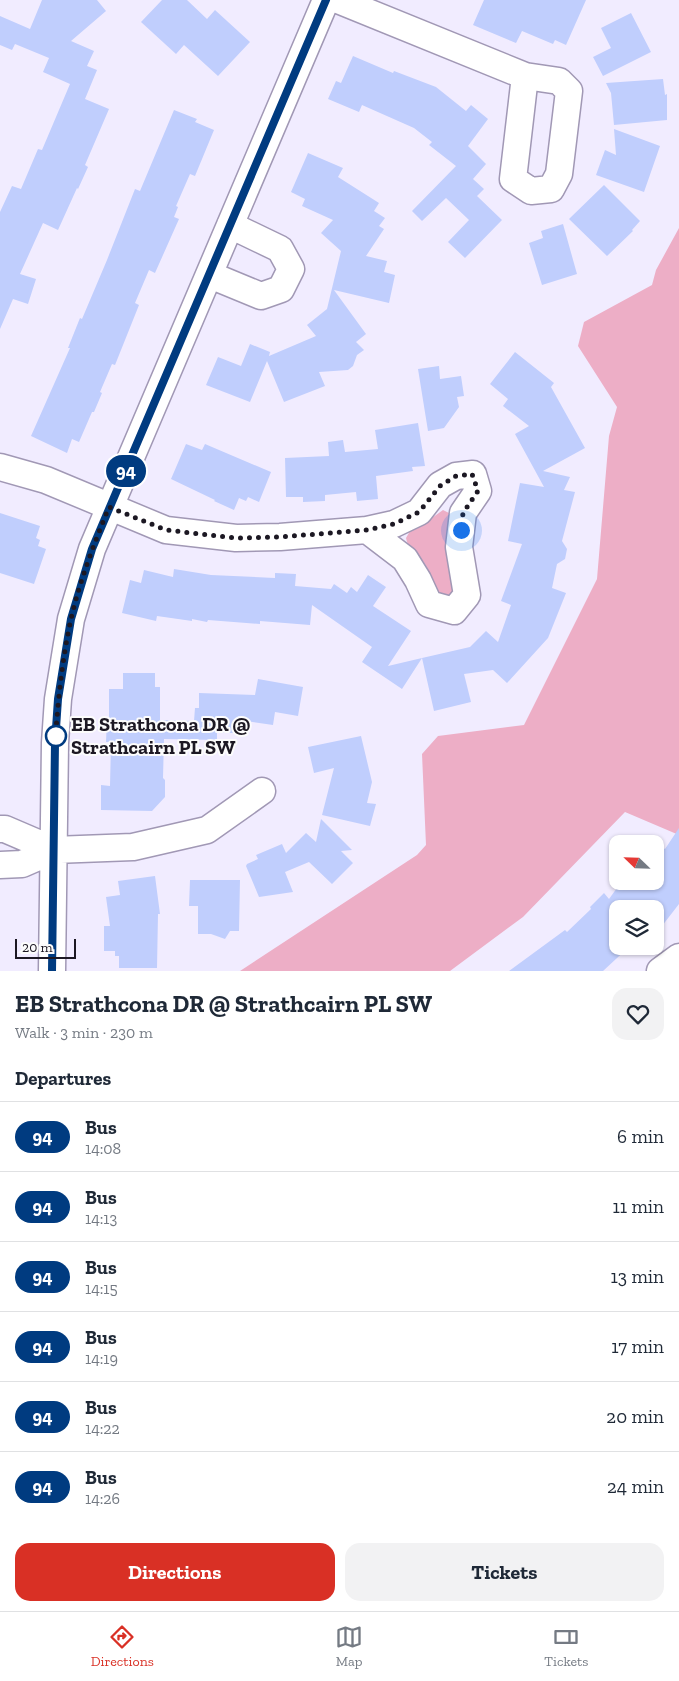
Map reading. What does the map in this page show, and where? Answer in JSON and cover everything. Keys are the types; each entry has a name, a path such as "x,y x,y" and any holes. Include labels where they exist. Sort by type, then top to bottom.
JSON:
{"street":[{"path":"52,971 55,743 58,699 64,654 80,583 109,507 210,275 321,3 525,76"},
{"path":"210,275 261,296 281,290 290,269 280,249 230,225"},
{"path":"0,467 46,480 166,530 236,538 280,537 367,530 394,524 419,512 440,486 456,476 472,474 478,491 463,513 459,548 467,596 454,611 429,604 418,580 405,559 367,530"},
{"path":"0,865 22,864 54,850 133,847 207,830 262,791"},
{"path":"0,829 5,829 54,850"},
{"path":"660,971 679,957"}],"shaded area":[{"path":"679,228 679,835 625,812 523,917 450,971 240,971 417,855 426,845 422,754 438,736 524,725 597,579 609,436 617,407 578,346 584,322 652,285 656,270"},
{"path":"443,510 449,513 450,518 446,542 454,592 450,598 437,594 426,566 418,554 410,547 406,538 410,531 418,528"}],"building":[{"path":"42,0 97,0 106,11 71,41 94,51 87,66 97,70 85,99 109,109 85,165 88,167 58,230 43,223 20,274 36,279 28,304 13,299 0,329 0,212 12,186 21,189 38,149 42,150 70,84 43,72 49,58 15,44 12,50 0,45 0,16 30,29"},
{"path":"162,0 187,0 207,19 215,10 250,42 218,76 184,45 176,54 141,22"},
{"path":"484,0 586,0 566,45 555,40 553,44 522,31 516,43 473,25"},
{"path":"631,13 651,52 603,76 593,57 611,48 601,28"},
{"path":"353,56 393,73 394,71 436,87 466,111 471,105 488,119 468,146 486,164 473,179 484,189 477,196 502,220 465,258 448,242 469,220 446,198 422,221 412,211 456,166 429,145 432,142 414,128 362,105 359,112 328,99 336,81 341,83"},
{"path":"663,79 665,95 667,94 667,120 614,125 611,93 606,83"},
{"path":"174,110 197,119 195,122 214,130 195,176 190,174 176,206 178,207 174,217 179,219 155,273 149,270 135,303 139,305 115,365 112,364 100,392 102,393 94,412 92,412 79,442 72,439 67,453 31,436 70,348 68,348 80,318 82,319 135,189 140,191"},
{"path":"614,129 660,146 644,192 596,175 605,150 616,155"},
{"path":"308,153 343,168 338,177 379,203 374,211 385,218 379,226 384,229 366,256 387,261 384,272 395,275 389,303 334,290 366,334 356,342 364,350 357,355 353,366 348,370 319,372 325,386 284,402 267,361 250,402 206,385 218,357 241,366 250,344 270,352 269,356 316,336 307,325 327,309 341,251 321,233 333,220 302,206 305,199 291,192"},
{"path":"604,185 640,221 633,231 607,256 569,219"},
{"path":"563,224 577,274 542,285 529,243 543,238 541,231"},
{"path":"515,352 554,383 551,387 585,448 543,471 570,477 564,490 575,492 562,541 567,549 565,559 557,564 552,588 566,593 548,638 507,683 493,670 464,674 471,702 434,711 422,658 470,647 486,631 498,642 511,605 501,601 522,544 508,541 520,483 544,487 515,434 529,426 503,406 508,399 490,384"},
{"path":"439,366 440,379 461,376 464,396 457,397 459,407 444,428 428,431 418,369"},
{"path":"418,423 425,466 412,467 413,471 376,476 378,499 357,501 356,492 325,495 325,501 303,502 303,497 286,497 285,458 329,456 328,442 343,440 345,452 378,449 375,430"},
{"path":"186,444 202,450 205,444 271,472 259,502 248,497 246,501 239,498 234,510 171,479"},
{"path":"0,513 40,526 36,538 40,540 38,546 46,549 34,584 0,573"},
{"path":"174,569 211,575 275,578 275,573 296,574 295,586 331,589 334,584 347,593 351,587 357,592 368,575 386,587 373,606 411,631 388,666 422,658 402,689 362,662 372,647 312,605 310,625 260,621 260,624 208,620 207,622 157,616 156,621 122,613 130,580 141,583 144,570 173,577"},
{"path":"123,673 155,673 155,687 160,687 160,720 194,721 195,708 199,708 199,693 255,695 258,679 303,687 298,716 275,712 273,725 246,721 246,733 217,733 217,740 164,739 163,778 165,780 165,797 152,811 101,810 101,785 110,786 111,742 106,742 107,718 109,718 109,689 123,689"},
{"path":"361,736 372,782 367,803 376,804 370,826 322,815 334,768 314,773 308,747"},
{"path":"321,819 352,850 341,851 353,863 332,884 309,862 285,872 293,892 259,897 246,866 247,864 258,859 256,855 282,844 286,853 306,833 316,842"},
{"path":"679,828 679,904 664,923 664,900 609,900 609,955 620,955 603,971 509,971 565,930 567,932 591,909 590,907 604,893 609,899 616,890 664,890 665,849"},
{"path":"155,876 160,914 158,914 157,968 119,968 119,956 115,956 115,951 104,951 104,926 110,926 106,897 120,895 118,881"},
{"path":"190,880 240,880 239,931 230,931 225,939 211,934 198,934 198,906 189,906"}],"bus line":[{"name":"94","path":"52,971 55,743 58,699 64,654 80,583 109,507 210,275 326,0"}],"place":[{"name":"EB Strathcona DR @ Strathcairn PL SW","path":"56,736"}],"route":[{"path":"56,736 55,743 58,699 71,619 80,583 109,507 166,530 236,538 280,537 367,530 394,524 419,512 440,486 456,476 472,474 478,491 463,513 461,530"}]}
